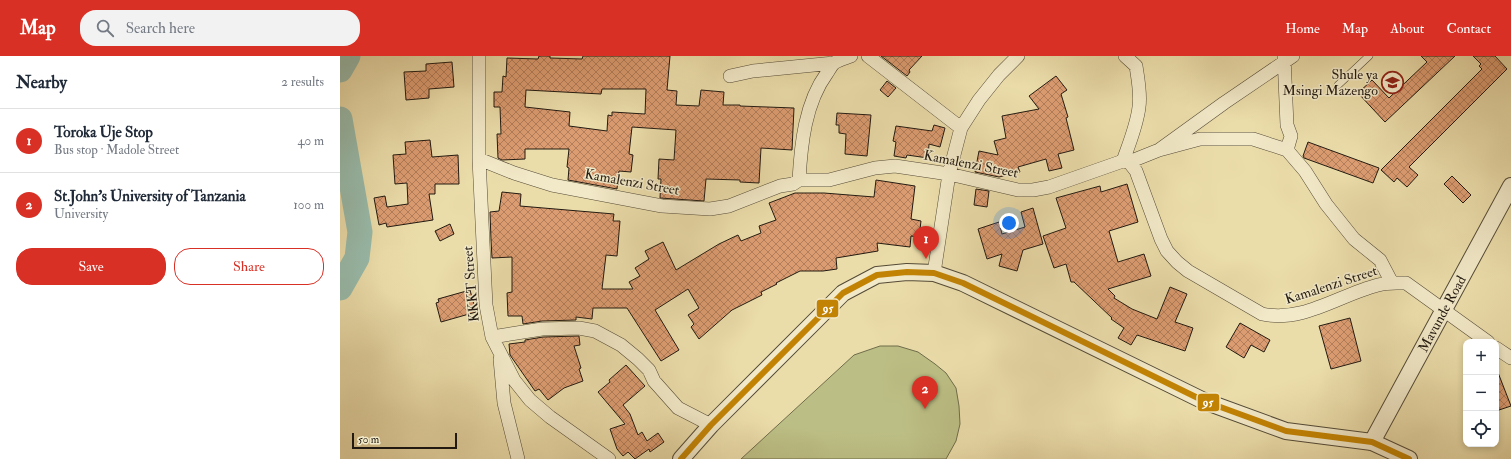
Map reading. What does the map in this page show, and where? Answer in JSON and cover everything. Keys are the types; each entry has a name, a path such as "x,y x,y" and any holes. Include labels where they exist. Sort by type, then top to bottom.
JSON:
{"street":[{"name":"KKKT Street","path":"479,56 479,160 486,304 492,336 500,355 514,380 530,400 550,417 609,459"},
{"path":"730,76 753,71 834,63 851,56"},
{"path":"868,56 961,128"},
{"path":"934,274 949,174 961,128 979,100 999,75 1018,56"},
{"path":"1125,56 1136,66 1139,83 1140,106 1126,162"},
{"path":"1159,150 1287,58"},
{"path":"1287,58 1286,125 1291,136 1287,150"},
{"path":"799,180 800,156 809,112 821,81 834,63"},
{"path":"1126,162 1159,150 1200,138 1253,139 1287,150 1305,171 1326,204 1354,239 1380,260 1392,283"},
{"name":"Kamalenzi Street","path":"479,160 552,185 662,206 710,209 729,206 780,186 792,184 799,180 829,180 861,171 895,166 949,174 1018,190 1033,190 1049,187 1126,162 1136,171 1161,239 1167,251 1188,271 1262,314 1273,317 1289,316 1306,312 1377,285 1406,283 1484,339"},
{"name":"Mavunde Road","path":"1372,442 1511,186"},
{"path":"681,459 711,425 843,293 876,275 907,272 934,274 964,283 1204,402 1286,431 1372,442 1409,459"},
{"path":"492,336 542,329 579,328 596,331 621,345 638,358 649,370 654,381 678,408 711,425"},
{"path":"1499,350 1511,358"},
{"path":"500,355 504,403 518,459"}],"lane":[{"path":"1338,85 1369,56"}],"green space":[{"path":"880,346 898,346 918,352 946,373 956,388 960,424 956,441 946,459 741,459 854,355"}],"building":[{"path":"539,56 550,56 550,58 582,59 583,56 670,56 667,90 677,91 676,105 699,106 701,90 724,92 723,105 794,108 792,150 761,148 759,183 740,182 740,180 706,179 704,201 660,198 661,179 658,179 659,159 674,160 676,130 632,127 629,154 633,155 631,172 619,171 617,189 568,180 569,168 567,167 569,149 525,149 525,159 502,160 498,158 497,134 501,134 500,107 494,107 494,92 502,92 503,76 506,77 507,58 538,59","holes":["602,89 646,89 645,114 612,112 612,116 608,115 607,131 569,126 570,112 525,107 526,90 601,94"]},
{"path":"881,56 922,56 909,70 910,72 907,76"},
{"path":"1421,56 1455,56 1385,122 1358,93 1372,80 1389,98 1427,62"},
{"path":"1473,56 1495,56 1507,69 1409,167 1418,175 1407,187 1397,178 1394,182 1381,170 1482,69 1479,66 1481,64"},
{"path":"452,62 454,87 429,89 429,98 406,100 404,72 426,71 426,64"},
{"path":"1056,76 1067,90 1061,94 1068,117 1066,118 1074,150 1058,154 1062,168 1049,171 1046,159 1018,167 1020,172 999,177 975,172 979,151 998,155 994,141 1006,138 1002,116 1039,109 1029,96"},
{"path":"887,81 896,88 888,97 880,90"},
{"path":"837,113 871,115 867,156 845,154 846,134 839,133 839,125 836,125"},
{"path":"934,125 945,128 940,147 929,144 928,158 907,155 906,158 894,156 896,142 893,141 896,126 932,131"},
{"path":"430,140 432,157 458,155 459,184 435,184 435,194 429,194 433,220 387,227 386,223 379,225 374,198 385,196 387,207 408,204 407,183 395,184 393,155 406,154 405,142"},
{"path":"1308,142 1379,168 1373,183 1304,158 1303,156"},
{"path":"1452,176 1471,195 1463,203 1444,184"},
{"path":"876,180 915,186 911,219 921,221 919,237 911,236 910,247 877,243 878,251 836,258 837,269 823,271 800,271 761,292 762,295 732,310 699,339 691,327 694,324 688,315 699,308 688,289 655,310 679,350 661,361 627,308 593,308 592,319 576,317 576,320 542,321 523,324 522,316 508,316 507,293 512,292 512,257 492,258 491,240 490,212 499,211 502,192 521,194 520,206 614,214 613,221 620,221 617,256 606,255 602,289 633,289 629,282 640,276 635,268 649,259 645,251 663,242 676,270 719,244 738,235 741,241 761,233 759,226 776,220 769,203 795,193 824,193 874,197"},
{"path":"1127,184 1138,222 1109,231 1118,262 1144,254 1151,276 1108,289 1115,296 1114,298 1132,309 1157,319 1170,287 1187,294 1175,322 1193,328 1185,351 1137,335 1131,345 1118,338 1124,328 1111,319 1112,318 1074,282 1071,282 1066,264 1054,268 1043,236 1066,228 1056,198 1100,186 1101,192"},
{"path":"976,189 989,191 987,207 974,205"},
{"path":"1033,208 1043,244 1023,250 1017,271 999,266 1002,254 987,259 978,229 999,222 1002,234 1025,227 1021,212"},
{"path":"450,224 454,234 440,241 435,231"},
{"path":"470,290 476,312 441,322 436,303 439,302 438,299"},
{"path":"1350,318 1361,361 1331,369 1319,326"},
{"path":"1240,323 1270,340 1264,352 1251,345 1244,358 1226,347"},
{"path":"579,336 580,345 574,346 581,368 579,369 583,381 564,388 548,400 539,389 535,391 510,355 509,344 525,342 525,340 543,337"},
{"path":"626,365 645,386 623,405 630,414 638,435 642,432 647,441 658,433 664,442 650,452 649,449 635,459 628,452 623,456 617,449 610,429 625,424 598,392"},
{"path":"1499,375 1511,406 1499,410"}],"waterway":[{"path":"340,70 348,56"},
{"path":"340,119 360,232 357,258 340,288"}],"transit line":[{"name":"95","path":"681,459 711,425 843,293 877,275 907,272 934,273 963,283 1204,401 1286,431 1372,442 1409,459"}],"place":[{"name":"Shule ya Msingi Mazengo","path":"1393,82"},
{"name":"Toroka Uje Stop","path":"926,259"},
{"name":"St.John's University of Tanzania","path":"925,409"}]}
